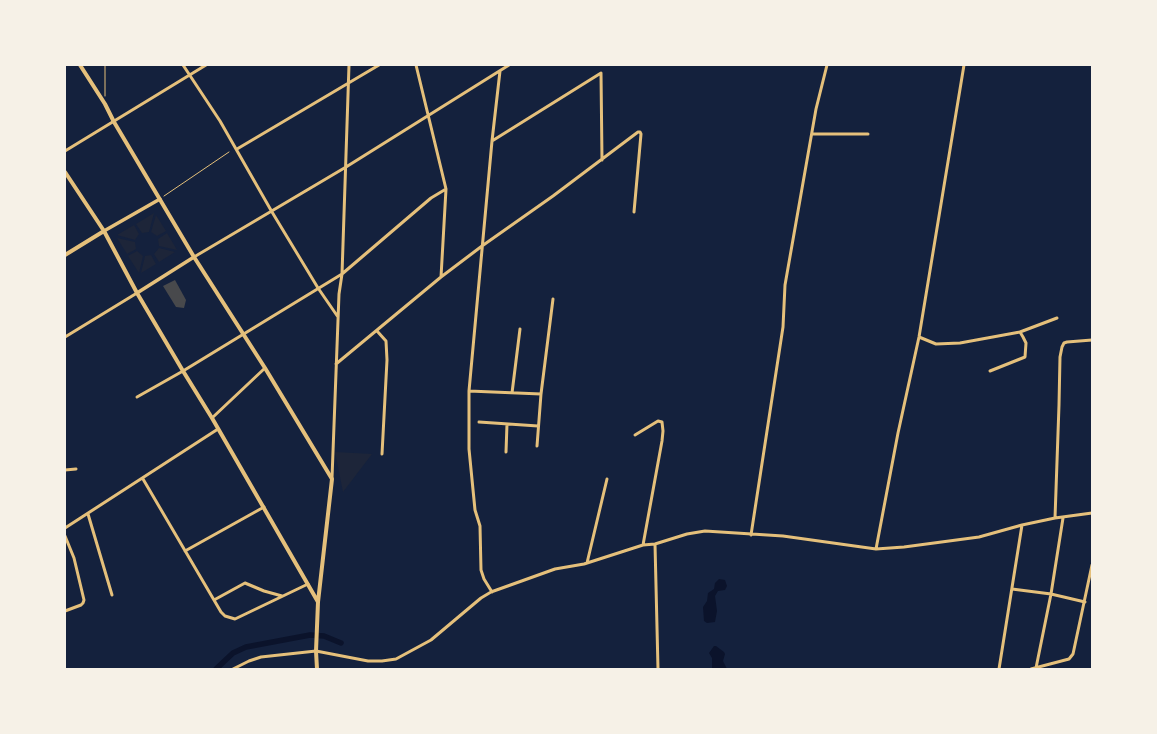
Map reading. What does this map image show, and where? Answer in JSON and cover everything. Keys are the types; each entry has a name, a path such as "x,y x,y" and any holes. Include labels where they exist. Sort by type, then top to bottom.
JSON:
{"main road":[{"path":"80,65 105,104 114,122 194,257 265,368 332,479 318,602 316,643 317,669"},
{"path":"65,172 104,231 137,293 212,418 318,602"},
{"path":"65,255 104,231"}],"street":[{"path":"183,65 236,149 318,288 338,316"},
{"path":"65,151 206,65"},
{"path":"332,479 338,316 342,274 349,65"},
{"path":"236,149 379,65"},
{"path":"416,65 446,189 441,278"},
{"path":"65,337 194,257 346,167 508,65"},
{"path":"751,535 783,327 785,285 816,109 827,65"},
{"path":"876,549 898,433 919,337 964,65"},
{"path":"492,592 482,577 481,570 480,526 475,510 469,449 469,391 492,140 500,71"},
{"path":"492,140 600,73 602,160"},
{"path":"336,364 482,246 602,160 638,132 641,134 634,212"},
{"path":"812,134 868,134"},
{"path":"137,397 183,371 342,274 431,198 446,189"},
{"path":"104,231 160,199"},
{"path":"537,446 541,394 552,299"},
{"path":"919,337 936,344 960,343 1020,332 1057,318"},
{"path":"512,393 520,329"},
{"path":"377,331 386,341 387,360 382,454"},
{"path":"990,371 1025,357 1026,343 1020,332"},
{"path":"1055,518 1060,357 1062,347 1064,343 1067,342 1092,340"},
{"path":"212,418 265,368"},
{"path":"469,391 541,394"},
{"path":"635,435 658,421 662,422 662,441 643,545"},
{"path":"479,422 538,426"},
{"path":"506,452 507,424"},
{"path":"65,528 218,429"},
{"path":"65,470 76,469"},
{"path":"143,478 214,600 225,616 235,619 308,584"},
{"path":"587,562 607,479"},
{"path":"185,551 264,507"},
{"path":"88,514 112,595"},
{"path":"233,669 261,657 316,651 368,661 396,659 431,640 481,598 492,592 555,570 643,545 655,544 687,534 705,531 783,536 876,549 904,547 979,537 1022,525 1055,518 1092,514"},
{"path":"1036,668 1051,594 1063,518"},
{"path":"999,669 1022,525"},
{"path":"65,536 74,558 84,600 83,603 65,611"},
{"path":"655,544 658,669"},
{"path":"1031,669 1069,659 1075,652 1092,565"},
{"path":"214,600 245,583 264,591 282,596"},
{"path":"1012,589 1051,594 1085,602"}],"path":[{"path":"105,65 105,104"},
{"path":"160,199 229,152"}],"shaded area":[{"path":"154,213 149,232 142,233 136,224"},
{"path":"156,215 166,231 157,236 151,232"},
{"path":"134,225 139,234 135,240 117,235"},
{"path":"167,233 177,250 159,246 158,239"},
{"path":"117,238 135,242 136,249 127,254"},
{"path":"159,248 175,252 159,262 154,254"},
{"path":"137,251 143,256 139,273 128,256"},
{"path":"151,255 156,264 141,273 145,256"},
{"path":"335,452 372,454 343,492"},
{"path":"719,579 725,580 727,586 725,590 718,591 715,596 717,611 715,622 707,623 704,621 703,607 707,601 708,593 714,589 715,583"},
{"path":"714,646 724,652 725,654 723,661 727,669 712,669 712,658 709,653"}],"building":[{"path":"175,280 186,300 184,308 176,307 163,286"}],"waterway":[{"path":"216,669 233,653 246,647 310,635 324,636 341,643"}]}
